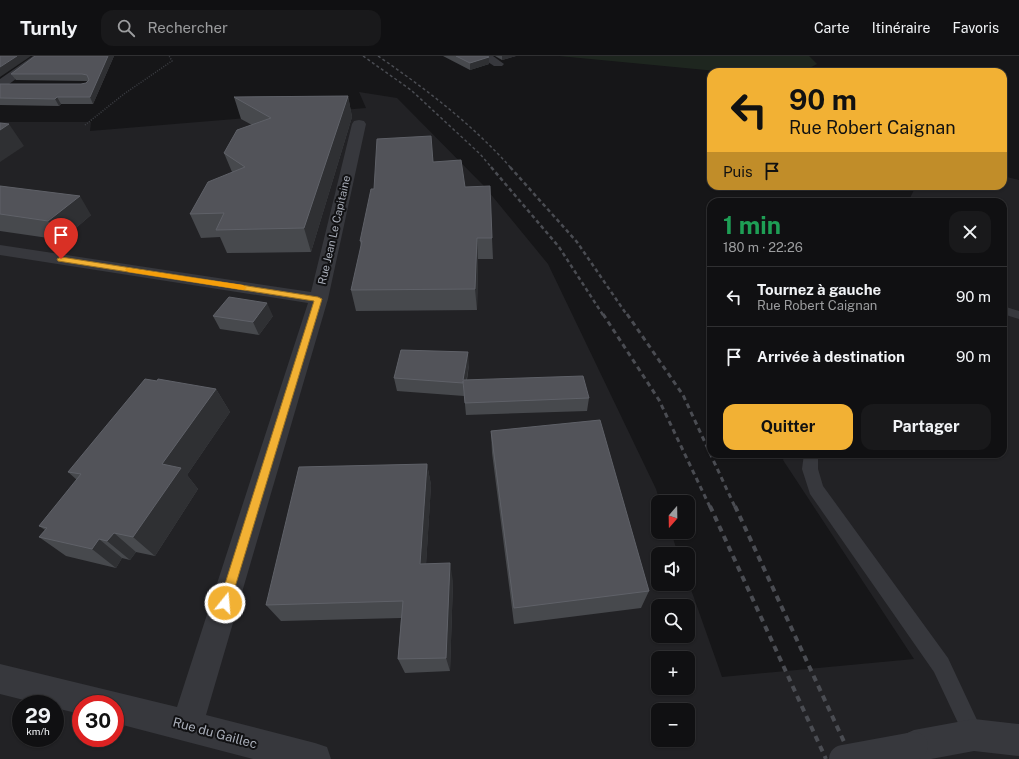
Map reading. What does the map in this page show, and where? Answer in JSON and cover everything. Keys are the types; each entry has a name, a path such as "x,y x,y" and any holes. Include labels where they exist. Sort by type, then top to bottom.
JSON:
{"street":[{"path":"0,85 40,56"},
{"path":"485,56 498,64"},
{"path":"0,85 15,86"},
{"name":"Rue Jean Le Capitaine","path":"187,725 318,299 359,124"},
{"path":"0,250 318,299"},
{"path":"0,679 72,696"},
{"name":"Rue du Gaillec","path":"124,709 315,759"},
{"path":"843,759 974,735 1019,740"}],"lane":[{"path":"1007,311 1019,315"},
{"path":"811,458 810,469 816,489 941,665 974,735"}],"path":[{"path":"85,125 124,94 172,61 169,56"}],"shaded area":[{"path":"559,56 809,56 817,64 810,68 707,68 707,70"},
{"path":"359,92 397,98 484,186 548,264 656,489 658,495 651,495 651,539 673,539 676,547 651,547 651,591 692,591 694,599 651,599 651,643 695,643 695,601 722,677 914,659 783,460 784,458 1007,458 1007,198 910,198 914,190 1007,190 1007,177 1019,180 1019,759 0,759 0,122 91,122 90,131 366,108"}],"building":[{"path":"0,56 17,56 0,67"},
{"path":"35,56 108,56 90,97 57,97 55,99 0,98 0,84 81,84 86,83 89,80 87,75 82,74 11,74"},
{"path":"456,56 487,56 489,57 470,63"},
{"path":"348,96 304,228 216,230 224,213 190,214 208,182 245,167 224,153 237,130 271,118 234,97"},
{"path":"0,123 9,124 0,130"},
{"path":"431,136 433,162 461,160 465,187 490,186 492,238 477,238 475,289 351,290 362,241 360,241 371,189 374,189 377,139"},
{"path":"0,186 80,196 48,221 0,214"},
{"path":"229,297 267,303 253,322 213,316"},
{"path":"401,350 468,352 463,380 583,376 589,398 465,403 463,381 463,383 394,378"},
{"path":"145,379 157,381 158,379 216,389 162,464 181,468 133,537 114,533 107,541 99,539 92,549 39,537 47,528 39,526 81,474 68,472"},
{"path":"600,420 649,591 514,608 491,431"},
{"path":"427,464 420,564 450,563 446,658 398,659 403,601 266,605 299,467"}],"railway":[{"path":"363,56 411,90 480,154 492,168"},
{"path":"378,56 414,81 465,122 511,168"},
{"path":"491,167 559,247 603,315"},
{"path":"510,167 577,242 627,315"},
{"path":"603,314 659,400 710,507"},
{"path":"627,314 683,395 707,447"},
{"path":"712,458 735,507"},
{"path":"710,506 826,759"},
{"path":"735,506 852,759"}],"slow traffic":[{"path":"129,270 243,288"}],"route":[{"path":"61,259 318,299 225,603"}]}
